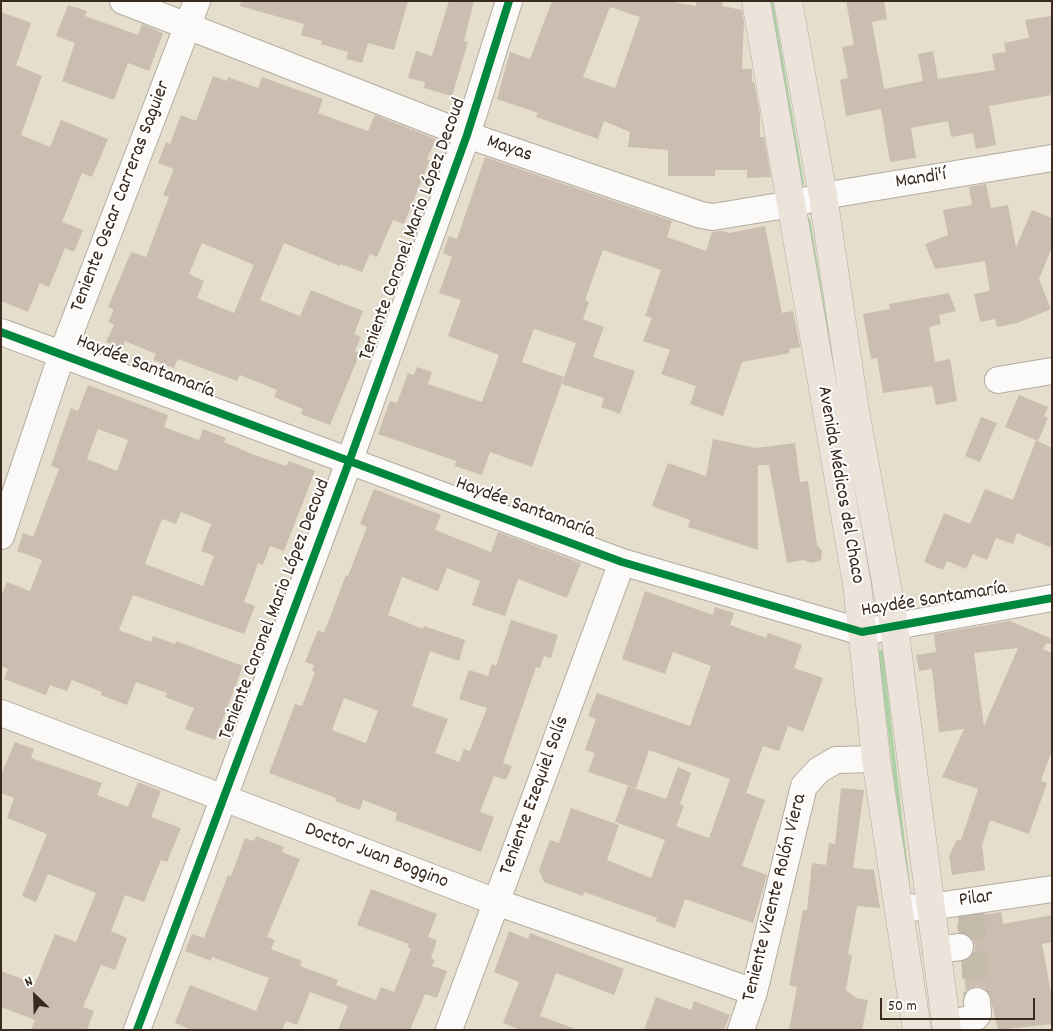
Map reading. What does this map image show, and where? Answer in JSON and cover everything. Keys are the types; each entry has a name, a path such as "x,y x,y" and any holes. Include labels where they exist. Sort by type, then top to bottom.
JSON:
{"main road":[{"name":"Avenida Médicos del Chaco","path":"756,1 857,584 876,759 917,1030"},
{"name":"Avenida Médicos del Chaco","path":"788,1 823,196 854,405 894,626 930,907 948,949 947,1027"}],"street":[{"name":"Mayas","path":"123,1 187,28 466,135 702,215 713,217 792,204"},
{"name":"Teniente Oscar Carreras Saguier","path":"1,536 62,354 197,1"},
{"name":"Teniente Coronel Mario López Decoud","path":"137,1030 349,462 466,135 509,1"},
{"name":"Mandi'í","path":"792,204 823,196 1052,158"},
{"name":"Haydée Santamaría","path":"1,332 622,562 862,632 1052,598"},
{"path":"998,380 1052,371"},
{"name":"Teniente Ezequiel Solís","path":"449,1030 622,562"},
{"name":"Doctor Juan Boggino","path":"1,713 496,902 754,992"},
{"name":"Teniente Vicente Rolón Viera","path":"741,1030 754,992 804,786 818,770 836,760 876,759"},
{"name":"Pilar","path":"900,908 970,907 1052,889"},
{"path":"947,1027 976,1017 978,1014 978,1001"}],"green space":[{"path":"768,1 773,1 804,184 802,186 800,186"},
{"path":"807,218 810,218 872,597"},
{"path":"880,649 883,651 910,886 907,884 878,652"}],"building":[{"path":"241,1 408,1 394,50 368,43 362,63 346,59 348,52 321,44 322,41 301,35 304,24 240,6"},
{"path":"449,1 474,1 464,41 468,42 452,96 424,88 425,82 408,78 416,51 432,56"},
{"path":"552,1 669,1 696,6 696,1 723,1 722,6 742,10 744,22 742,69 752,69 752,82 754,82 760,114 760,137 764,137 771,177 747,178 747,170 715,170 715,176 668,176 668,150 628,147 630,132 604,121 598,139 536,117 538,113 497,99 510,52 530,59","holes":["610,7 640,17 615,88 583,77"]},
{"path":"846,1 884,1 887,19 872,22 884,89 923,81 918,54 933,51 938,79 995,70 992,54 1006,52 1004,43 1029,38 1025,20 1052,16 1052,95 989,106 996,145 976,149 973,133 951,137 948,121 911,128 916,158 890,162 881,109 846,116 840,80 848,78 842,47 854,45"},
{"path":"68,5 87,11 85,16 138,35 142,24 163,33 149,71 128,63 114,100 62,81 75,43 56,36"},
{"path":"1,12 31,23 16,65 42,76 21,135 50,147 61,120 108,139 92,177 82,173 62,222 83,230 74,252 65,248 49,287 40,283 28,312 1,301"},
{"path":"213,76 227,81 228,77 258,88 262,77 323,99 318,113 368,131 375,115 436,139 427,159 430,160 404,224 393,220 377,257 370,254 362,272 341,264 340,266 284,243 260,300 300,316 311,290 363,311 354,334 361,337 355,351 360,353 330,425 301,414 303,409 274,397 277,390 240,375 237,381 178,359 174,368 153,360 156,354 125,341 122,349 106,342 114,325 108,322 114,310 108,307 131,252 146,257 169,197 163,195 174,169 158,163 166,142 170,144 181,115 196,121","holes":["202,243 254,265 234,313 197,298 204,281 189,274"]},
{"path":"485,157 672,221 667,237 706,251 712,232 723,231 729,233 765,226 782,313 793,311 800,347 789,349 790,353 742,362 723,416 690,404 696,386 661,374 670,350 643,341 652,318 645,316 661,270 603,250 585,300 589,302 583,319 604,327 593,357 635,371 620,414 601,407 604,398 562,384 576,343 534,329 522,362 564,377 532,467 490,452 482,475 455,466 456,461 378,434 390,401 397,403 408,373 414,375 417,367 432,372 428,384 482,402 499,355 448,336 461,300 439,293 452,257 443,253 449,236 457,239"},
{"path":"986,184 991,208 1008,205 1016,247 1032,210 1052,218 1052,247 1039,279 1051,309 1017,323 997,327 995,319 980,322 974,294 990,291 985,261 935,269 925,244 948,235 943,210 972,205 969,187"},
{"path":"949,293 956,311 939,315 941,324 929,327 935,362 950,359 957,401 936,405 932,386 883,393 877,358 871,359 863,314 890,309 889,304"},
{"path":"88,385 168,415 164,427 199,440 203,429 226,438 224,442 252,454 286,466 289,461 315,471 284,551 270,546 263,565 258,563 244,602 255,606 244,634 133,595 119,630 151,642 153,636 175,644 176,641 243,666 215,740 185,729 194,708 165,697 167,693 136,682 127,705 101,695 102,692 72,680 67,691 50,685 46,695 4,679 8,669 1,666 1,596 7,582 30,591 42,560 17,551 23,533 33,537 59,469 51,466 71,408 78,411","holes":["98,429 128,440 117,471 87,459","181,512 211,524 201,551 214,556 203,586 145,564 162,519 176,524"]},
{"path":"1019,395 1048,407 1044,416 1048,418 1038,441 1005,427"},
{"path":"981,417 997,423 980,462 965,456"},
{"path":"713,439 756,448 795,443 800,482 808,481 817,545 822,551 821,560 813,563 803,560 787,563 769,465 758,465 758,550 688,527 690,520 652,506 668,463 706,476"},
{"path":"1036,440 1052,448 1052,548 1017,533 1013,544 996,538 987,560 973,554 966,569 947,561 943,570 924,562 944,513 970,524 985,489 1013,500"},
{"path":"374,489 441,515 435,530 491,552 498,532 581,563 567,598 518,579 505,616 472,605 480,581 447,568 438,591 402,577 388,615 423,629 424,626 465,640 459,661 430,651 412,706 448,719 435,753 459,762 464,749 470,751 487,708 459,699 469,670 488,676 492,664 496,666 511,620 558,635 551,658 544,656 540,668 536,667 503,763 512,766 506,780 494,776 480,812 494,817 481,852 395,820 397,813 363,800 360,810 335,801 336,798 269,773 295,704 302,706 315,672 312,671 314,665 305,662 318,630 324,633 346,575 348,576 367,527 360,524","holes":["344,698 378,711 366,743 332,730"]},
{"path":"645,591 713,615 715,607 734,613 730,625 766,638 768,633 802,645 794,668 823,678 803,732 788,726 779,751 763,746 746,793 765,800 742,866 767,875 753,923 685,899 675,928 656,921 657,918 584,892 583,896 544,882 539,870 550,840 559,843 571,808 619,825 607,860 651,878 665,840 615,822 628,786 666,799 678,767 691,773 680,804 684,806 676,826 709,838 730,779 649,750 636,788 588,772 595,753 585,750 596,719 588,716 597,693 690,726 711,666 673,652 665,674 622,659"},
{"path":"1010,621 1052,639 1052,643 1046,644 1043,649 1052,653 1052,750 1041,781 1047,783 1029,834 990,820 982,845 985,870 952,875 949,856 957,840 961,840 978,789 942,777 964,729 939,732 932,669 919,671 916,655 936,652 934,634","holes":["1018,648 984,726 974,653"]},
{"path":"15,742 34,749 31,758 102,783 97,795 128,807 138,782 161,791 151,817 181,828 167,862 161,860 144,902 125,895 111,931 127,938 115,970 101,965 83,1007 94,1011 87,1030 31,1030 35,1020 1,1007 1,971 35,984 55,934 76,942 96,893 48,874 36,902 22,896 47,834 7,818 14,798 1,793 1,775"},
{"path":"841,788 864,790 853,868 874,870 880,908 857,906 848,954 852,955 846,990 856,998 868,1000 862,1030 789,1030 797,987 789,985 803,910 807,910 812,863 826,865 829,843 835,844"},
{"path":"256,836 284,847 282,852 300,859 267,937 275,940 271,949 302,961 300,966 338,980 336,985 376,1000 381,987 394,992 411,949 407,947 409,944 357,925 371,889 437,914 428,937 437,940 431,958 435,960 432,966 447,971 437,998 425,994 410,1030 338,1030 348,1006 310,992 297,1025 286,1021 282,1030 191,1030 175,1023 190,985 256,1011 269,978 212,957 211,961 185,951 192,934 204,938 228,875 231,876 245,838 254,841"},
{"path":"1001,912 1003,924 1052,915 1052,942 1042,944 1052,998 1052,1024 998,1030 989,992 984,988 976,986 966,991 962,962 969,959 974,953 975,945 972,938 966,933 958,932 957,924 962,918"},
{"path":"509,931 528,939 530,933 624,969 614,995 556,973 540,1016 573,1028 573,1030 520,1030 503,1023 519,982 494,972"},
{"path":"656,997 691,1010 694,1001 730,1015 724,1030 644,1030"}],"tunnel":[{"path":"971,913 977,1001"}],"cycle path":[{"path":"137,1030 349,462 467,135 509,1"},
{"path":"1,332 622,562 862,632 1052,598"}]}
